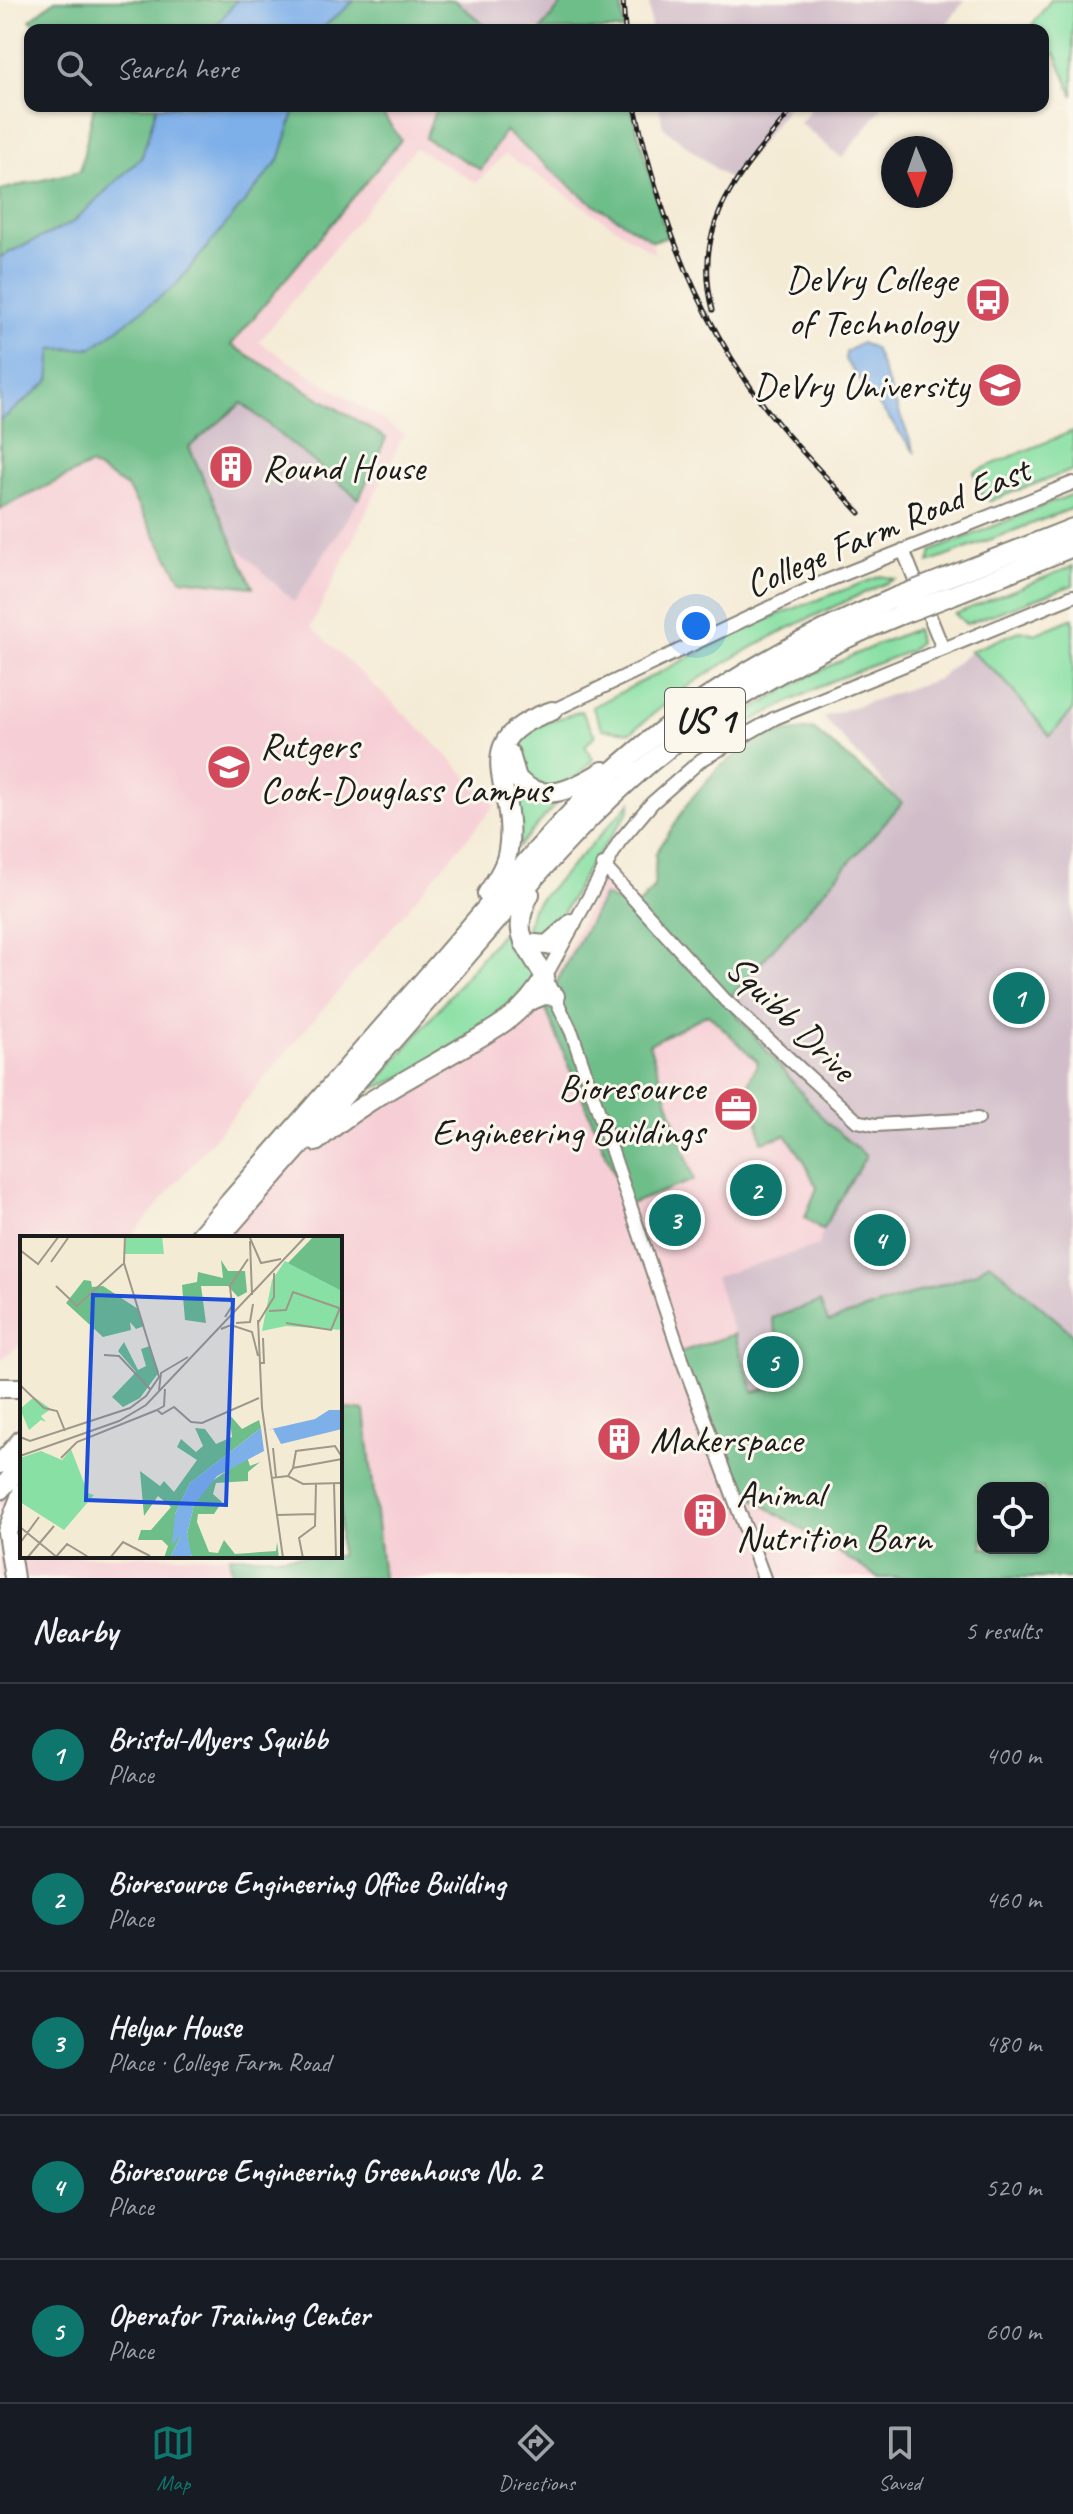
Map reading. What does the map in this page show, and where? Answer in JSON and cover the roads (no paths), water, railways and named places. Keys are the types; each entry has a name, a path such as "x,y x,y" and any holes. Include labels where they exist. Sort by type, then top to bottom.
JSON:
{"highway":[{"name":"US 1","path":"200,1236 569,814 636,751 709,695 814,633 897,607 947,587 1073,528"},
{"name":"US 1","path":"947,587 1073,547"},
{"name":"US 1","path":"221,1236 542,870 626,783 697,726 799,661 897,607"},
{"path":"552,711 522,729 511,747 512,771 530,789 552,793 569,790 636,751"},
{"path":"449,951 507,857 509,827 500,763 505,741 523,722 552,711"},
{"path":"532,1000 545,977 524,943 519,917 542,870"},
{"path":"524,943 547,945 572,923"},
{"path":"261,1190 345,1118 503,1024 532,1000 544,995 555,996"},
{"path":"0,1464 20,1441"},
{"path":"0,1490 20,1467"},
{"path":"14,1578 7,1532 20,1497"}],"street":[{"name":"College Farm Road East","path":"552,711 824,582 1073,483"},
{"path":"903,550 943,649"},
{"path":"764,1578 682,1359 572,1033 545,977 603,865 652,803 726,743 775,718 1073,596"},
{"name":"Squibb Drive","path":"603,865 725,1000 857,1121 876,1125 978,1119"}],"water":[{"path":"237,0 355,0 327,24 218,24"},
{"path":"155,112 294,112 279,160 176,285 92,348 52,349 49,381 0,421 0,257 72,223 142,157"},
{"path":"861,343 874,348 915,453 845,360 846,352"}],"railway":[{"path":"623,0 625,24"},
{"path":"636,112 658,192 688,276 729,354 781,427 860,513"},
{"path":"713,310 708,278 709,250 715,223 740,176 790,112"}],"place":[{"name":"DeVry College of Technology","path":"988,300"},
{"name":"DeVry University","path":"1000,385"},
{"name":"Round House","path":"231,467"},
{"name":"Rutgers Cook-Douglass Campus","path":"229,767"},
{"name":"Bristol-Myers Squibb","path":"1019,998"},
{"name":"Bioresource Engineering Buildings","path":"736,1109"},
{"name":"Bioresource Engineering Office Building","path":"756,1190"},
{"name":"Helyar House","path":"675,1220"},
{"name":"Bioresource Engineering Greenhouse No. 2","path":"880,1240"},
{"name":"Operator Training Center","path":"773,1362"},
{"name":"Makerspace","path":"619,1439"},
{"name":"Animal Nutrition Barn","path":"705,1515"}]}
